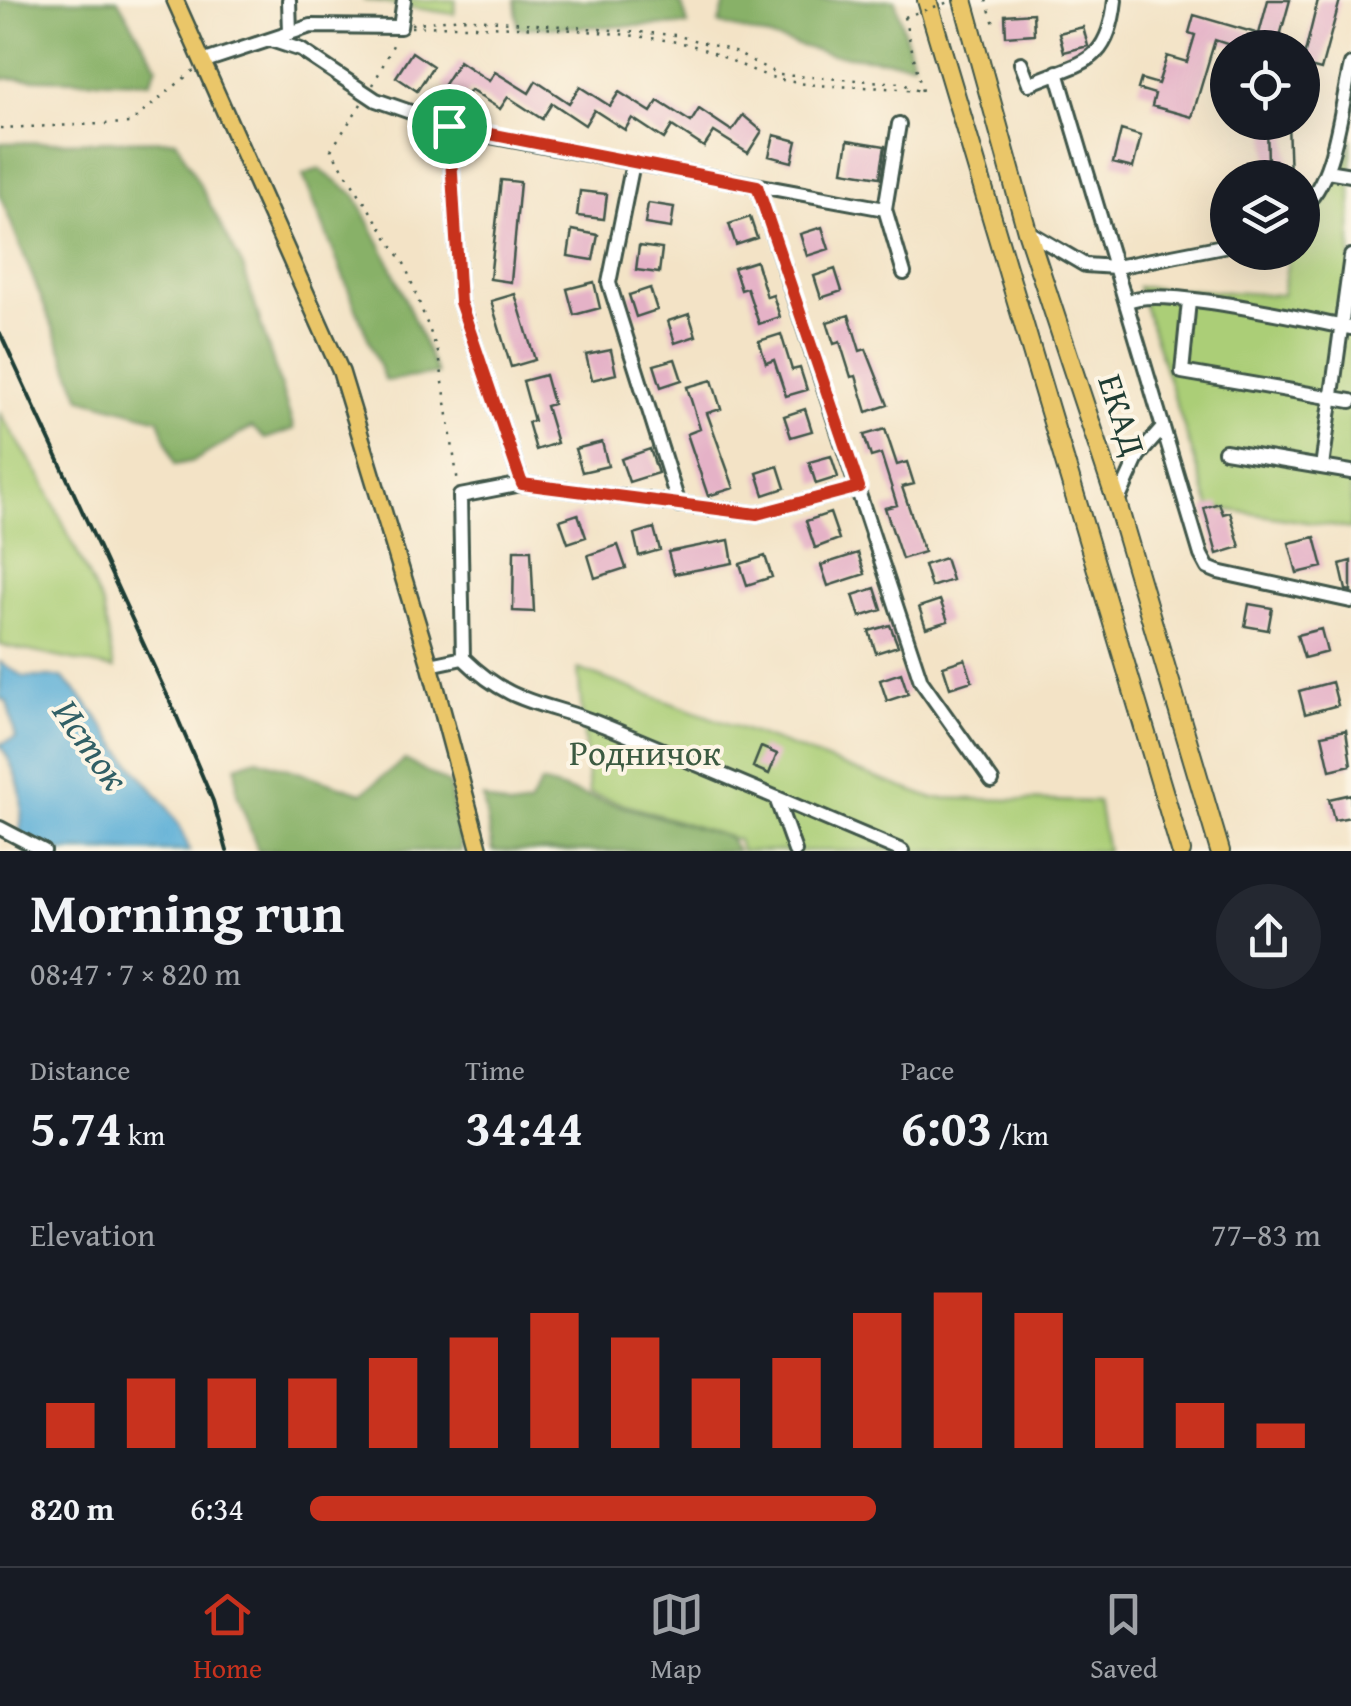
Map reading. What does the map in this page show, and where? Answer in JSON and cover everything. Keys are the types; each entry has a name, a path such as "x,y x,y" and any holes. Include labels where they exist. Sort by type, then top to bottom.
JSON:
{"highway":[{"name":"ЕКАД","path":"927,0 1181,851"},
{"name":"ЕКАД","path":"963,0 1027,231 1117,503 1220,851"}],"main road":[{"path":"175,0 342,372 430,665 480,851"}],"street":[{"path":"290,0 290,34"},
{"path":"205,61 311,26 400,28 404,0"},
{"path":"1021,63 1029,84 1098,54 1105,44 1115,0"},
{"path":"271,40 301,50 367,95 449,126 885,209"},
{"path":"1320,188 1346,105 1351,65"},
{"path":"1057,72 1127,302 1161,430 1208,568 1350,604"},
{"path":"898,124 885,209 904,272"},
{"path":"449,126 460,302 522,484"},
{"path":"634,163 609,283 680,505"},
{"path":"1326,171 1351,175"},
{"path":"757,186 921,681 992,781"},
{"path":"1027,231 1086,265 1116,267 1210,249"},
{"path":"1322,467 1347,327 1351,256"},
{"path":"1127,302 1138,295 1347,327"},
{"path":"1189,301 1182,372 1351,401"},
{"path":"1117,503 1138,456 1161,430"},
{"path":"1225,450 1351,472"},
{"path":"859,487 757,514 522,484 460,496 463,658 492,686 520,700 599,723 902,851"},
{"path":"430,665 463,658"},
{"path":"776,798 795,851"},
{"path":"0,828 44,851"}],"path":[{"path":"921,92 904,18 955,0"},
{"path":"986,0 994,24"},
{"path":"460,496 439,355 405,266 331,150 367,95 400,28 424,20 461,18 675,36 730,50 780,74 901,82 921,92"},
{"path":"400,28 474,24 680,42 777,79 921,92"},
{"path":"0,128 130,123 205,61"}],"green space":[{"path":"0,0 118,0 157,66 150,82 0,78"},
{"path":"363,0 456,0 454,14"},
{"path":"515,0 675,0 682,5 688,25 518,28"},
{"path":"726,0 895,0 913,63 830,54 719,24"},
{"path":"1351,138 1351,529 1210,507 1138,287 1282,295 1286,270 1320,270 1320,200 1336,182"},
{"path":"176,140 243,267 294,429 265,439 252,427 194,461 175,465 159,419 81,398 0,195 0,143"},
{"path":"319,169 355,195 388,259 437,374 385,381 303,175"},
{"path":"0,414 41,477 103,607 114,669 0,645"},
{"name":"Родничок","path":"578,669 931,798 1098,802 1107,851 741,851 738,840 589,793"},
{"path":"257,759 362,793 405,760 449,784 462,851 258,851 237,793 236,766"},
{"path":"541,783 729,837 737,851 493,851 483,798 510,808 529,805"}],"water":[{"name":"Исток","path":"0,662 24,677 62,677 164,803 190,851 45,851 19,837 20,789 0,744 16,738 7,702 0,698"}],"building":[{"path":"1268,0 1290,0 1282,30 1260,30"},
{"path":"1318,0 1340,0 1321,70 1320,30 1311,30"},
{"path":"1033,13 1034,34 1006,36 1005,15"},
{"path":"1194,15 1245,30 1210,30 1210,57 1192,117 1152,106 1155,94 1138,89 1141,79 1158,84 1167,56 1187,62 1195,35 1189,33"},
{"path":"1083,27 1088,46 1064,52 1059,33"},
{"path":"412,52 433,66 417,91 396,77"},
{"path":"459,61 489,81 495,72 529,93 536,81 569,103 580,87 610,106 619,92 651,112 658,101 691,122 699,109 732,131 743,115 762,131 748,153 714,132 704,147 672,126 664,139 632,118 625,130 594,110 585,125 552,103 542,119 508,97 500,109 470,90 464,99 443,86"},
{"path":"1121,130 1141,136 1133,168 1113,163"},
{"path":"774,135 797,141 792,162 769,156"},
{"path":"848,140 885,146 880,177 843,171"},
{"path":"1267,140 1289,140 1289,160 1268,160"},
{"path":"501,180 520,182 511,282 490,279"},
{"path":"580,191 607,194 604,219 577,216"},
{"path":"648,203 674,207 671,228 645,224"},
{"path":"750,217 757,238 736,245 729,224"},
{"path":"822,227 829,249 807,256 800,234"},
{"path":"572,230 598,235 593,260 568,256"},
{"path":"639,246 662,249 659,273 636,270"},
{"path":"756,261 767,297 773,295 780,317 759,324 747,288 741,290 734,268"},
{"path":"835,269 842,291 821,298 814,276"},
{"path":"594,282 600,308 574,315 567,289"},
{"path":"650,288 657,310 636,317 629,295"},
{"path":"515,294 535,360 511,367 491,301"},
{"path":"689,314 696,336 675,343 668,321"},
{"path":"849,315 860,351 866,349 888,405 867,412 856,376 851,377 840,342 834,344 827,322"},
{"path":"781,334 792,370 800,368 807,390 786,396 774,360 766,363 759,341"},
{"path":"611,350 616,374 592,380 586,355"},
{"path":"675,359 682,380 661,387 654,365"},
{"path":"545,375 553,404 546,406 557,443 536,450 528,422 534,421 523,381"},
{"path":"712,380 721,409 707,413 734,488 708,496 687,434 700,429 687,387"},
{"path":"805,409 812,431 791,437 784,416"},
{"path":"885,429 897,465 907,462 914,484 902,487 924,552 902,559 885,508 897,505 881,454 871,457 864,435"},
{"path":"602,442 608,466 582,472 575,449"},
{"path":"650,449 658,473 629,482 621,459"},
{"path":"831,456 838,477 816,484 809,462"},
{"path":"778,466 785,488 764,495 757,473"},
{"path":"1219,503 1223,514 1230,512 1240,547 1217,554 1204,508"},
{"path":"830,513 839,539 815,548 806,521"},
{"path":"578,514 586,537 568,543 560,520"},
{"path":"654,528 660,550 639,556 634,534"},
{"path":"1315,537 1323,567 1297,573 1289,543"},
{"path":"729,540 733,563 674,574 668,552"},
{"path":"618,545 626,568 595,578 588,555"},
{"path":"514,550 531,550 534,612 513,611"},
{"path":"858,553 865,574 828,586 821,565"},
{"path":"765,556 772,577 747,585 740,564"},
{"path":"945,558 952,580 931,587 924,565"},
{"path":"1351,561 1351,591 1346,590 1340,564"},
{"path":"875,588 882,610 860,617 853,595"},
{"path":"940,600 948,621 926,628 919,607"},
{"path":"1249,604 1272,608 1268,630 1245,626"},
{"path":"890,625 898,646 876,653 869,631"},
{"path":"1321,629 1327,652 1304,658 1297,635"},
{"path":"965,659 972,681 950,688 943,666"},
{"path":"901,673 908,694 887,701 880,680"},
{"path":"1332,682 1338,705 1305,714 1299,691"},
{"path":"1346,730 1351,765 1330,770 1322,735"},
{"path":"761,747 777,754 769,774 753,767"},
{"path":"1351,794 1351,817 1334,820 1329,799"}],"railway":[{"path":"0,333 174,710 213,801 227,851"}],"route":[{"path":"449,126 757,186 859,487 757,514 522,484 460,302 449,126"}]}
